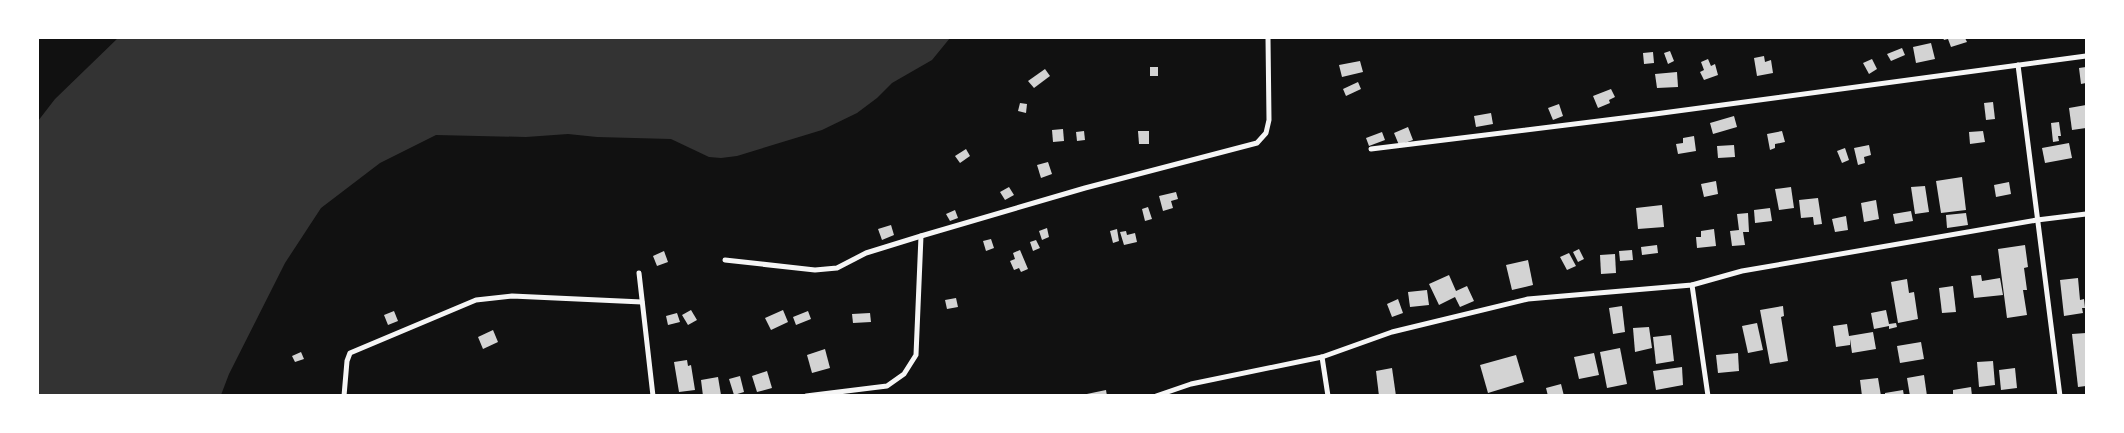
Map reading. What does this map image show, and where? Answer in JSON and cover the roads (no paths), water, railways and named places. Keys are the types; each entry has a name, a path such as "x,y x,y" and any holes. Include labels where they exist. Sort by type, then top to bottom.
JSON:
{"street":[{"path":"725,260 815,270 837,268 866,253 921,236 1085,188 1257,143 1266,133 1270,120 1268,38"},
{"path":"1371,149 1655,114 2086,56"},
{"path":"2018,65 2060,396"},
{"path":"1156,396 1191,384 1322,357 1392,332 1528,299 1692,285 1742,271 2037,220 2086,214"},
{"path":"806,396 887,386 904,374 916,355 921,236"},
{"path":"639,273 653,396"},
{"path":"1692,285 1708,396"},
{"path":"344,396 347,361 350,353 476,300 512,296 642,302"},
{"path":"1322,357 1328,396"}]}
